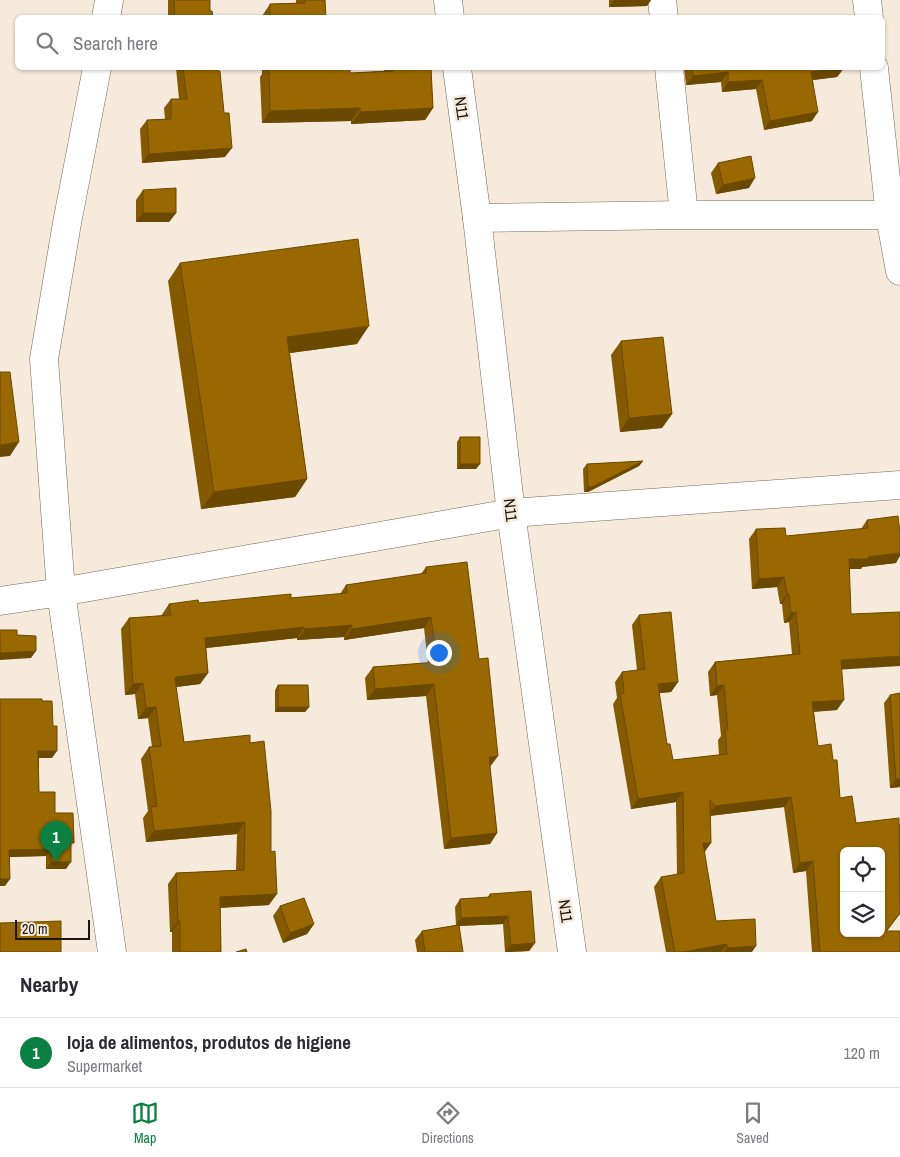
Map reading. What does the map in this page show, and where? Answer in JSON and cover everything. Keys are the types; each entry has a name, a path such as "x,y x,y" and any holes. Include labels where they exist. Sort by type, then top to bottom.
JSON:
{"street":[{"path":"107,15 110,0"},
{"path":"448,0 450,15"},
{"path":"662,0 664,15"},
{"path":"867,0 869,15"},
{"path":"97,70 67,223 44,359 61,592 112,952"},
{"name":"N11","path":"457,70 477,218 511,513 572,952"},
{"path":"669,70 684,215"},
{"path":"874,70 895,216 900,270"},
{"path":"477,218 684,215 895,216"},
{"path":"0,601 511,513 900,485"}],"building":[{"path":"174,0 210,0 210,11 212,11 213,15 175,15"},
{"path":"305,0 325,0 326,15 270,15 270,4 305,3"},
{"path":"183,70 220,71 224,113 229,113 232,148 149,154 147,120 171,119 171,99 187,99"},
{"path":"269,70 350,70 350,73 431,70 433,108 360,112 360,108 270,111"},
{"path":"692,70 828,70 811,72 818,112 770,121 762,80 728,82 728,72 693,76"},
{"path":"751,156 755,178 723,185 718,163"},
{"path":"176,188 176,213 143,213 143,190"},
{"path":"358,239 369,326 287,337 307,479 214,492 180,263"},
{"path":"663,337 672,414 629,418 621,341"},
{"path":"0,372 10,372 19,442 0,445"},
{"path":"460,437 480,437 480,464 460,464"},
{"path":"643,461 592,487 588,487 587,464"},
{"path":"898,516 900,553 868,557 868,559 849,559 851,614 900,612 900,656 841,660 844,700 812,702 818,746 831,744 833,760 837,760 840,798 852,796 856,823 899,818 900,913 886,931 900,931 900,952 820,952 813,861 800,863 791,797 715,806 710,800 711,843 703,843 716,921 755,919 756,946 727,948 727,944 675,952 661,877 684,873 683,792 638,799 620,694 624,693 622,672 645,669 639,615 671,612 678,682 658,684 667,744 670,744 673,760 727,754 725,730 728,730 724,685 717,686 715,662 800,654 796,612 791,613 789,594 787,594 784,577 759,579 756,529 785,528 786,536 868,528 867,520"},
{"path":"467,562 479,659 488,658 498,756 489,757 497,833 451,838 434,684 375,689 373,667 437,662 431,617 352,629 352,625 305,629 304,627 205,638 208,673 176,677 175,679 184,742 250,735 250,743 264,741 271,811 271,852 275,851 277,894 220,897 221,952 180,952 180,921 178,921 176,873 244,870 245,822 154,831 151,807 157,806 149,747 161,746 156,707 146,708 143,683 133,684 129,618 171,615 169,604 198,600 199,603 291,594 291,598 347,593 346,585 426,573 426,567"},
{"path":"0,630 17,630 17,635 36,636 36,651 0,653"},
{"path":"278,685 308,685 309,707 278,707"},
{"path":"900,693 900,779 896,779 890,695"},
{"path":"0,699 42,699 42,701 52,701 53,726 57,726 57,751 38,751 39,792 55,792 55,813 73,813 74,843 71,843 71,862 51,862 51,849 9,850 10,879 0,879"},
{"path":"531,891 535,943 511,945 508,916 461,918 460,899 490,897 490,894"},
{"path":"304,898 314,924 290,933 280,906"},
{"path":"61,921 61,952 0,952 0,923"},
{"path":"459,925 463,952 425,952 422,931"},
{"path":"246,949 247,952 236,952"}],"place":[{"name":"loja de alimentos, produtos de higiene","path":"56,862"}]}
